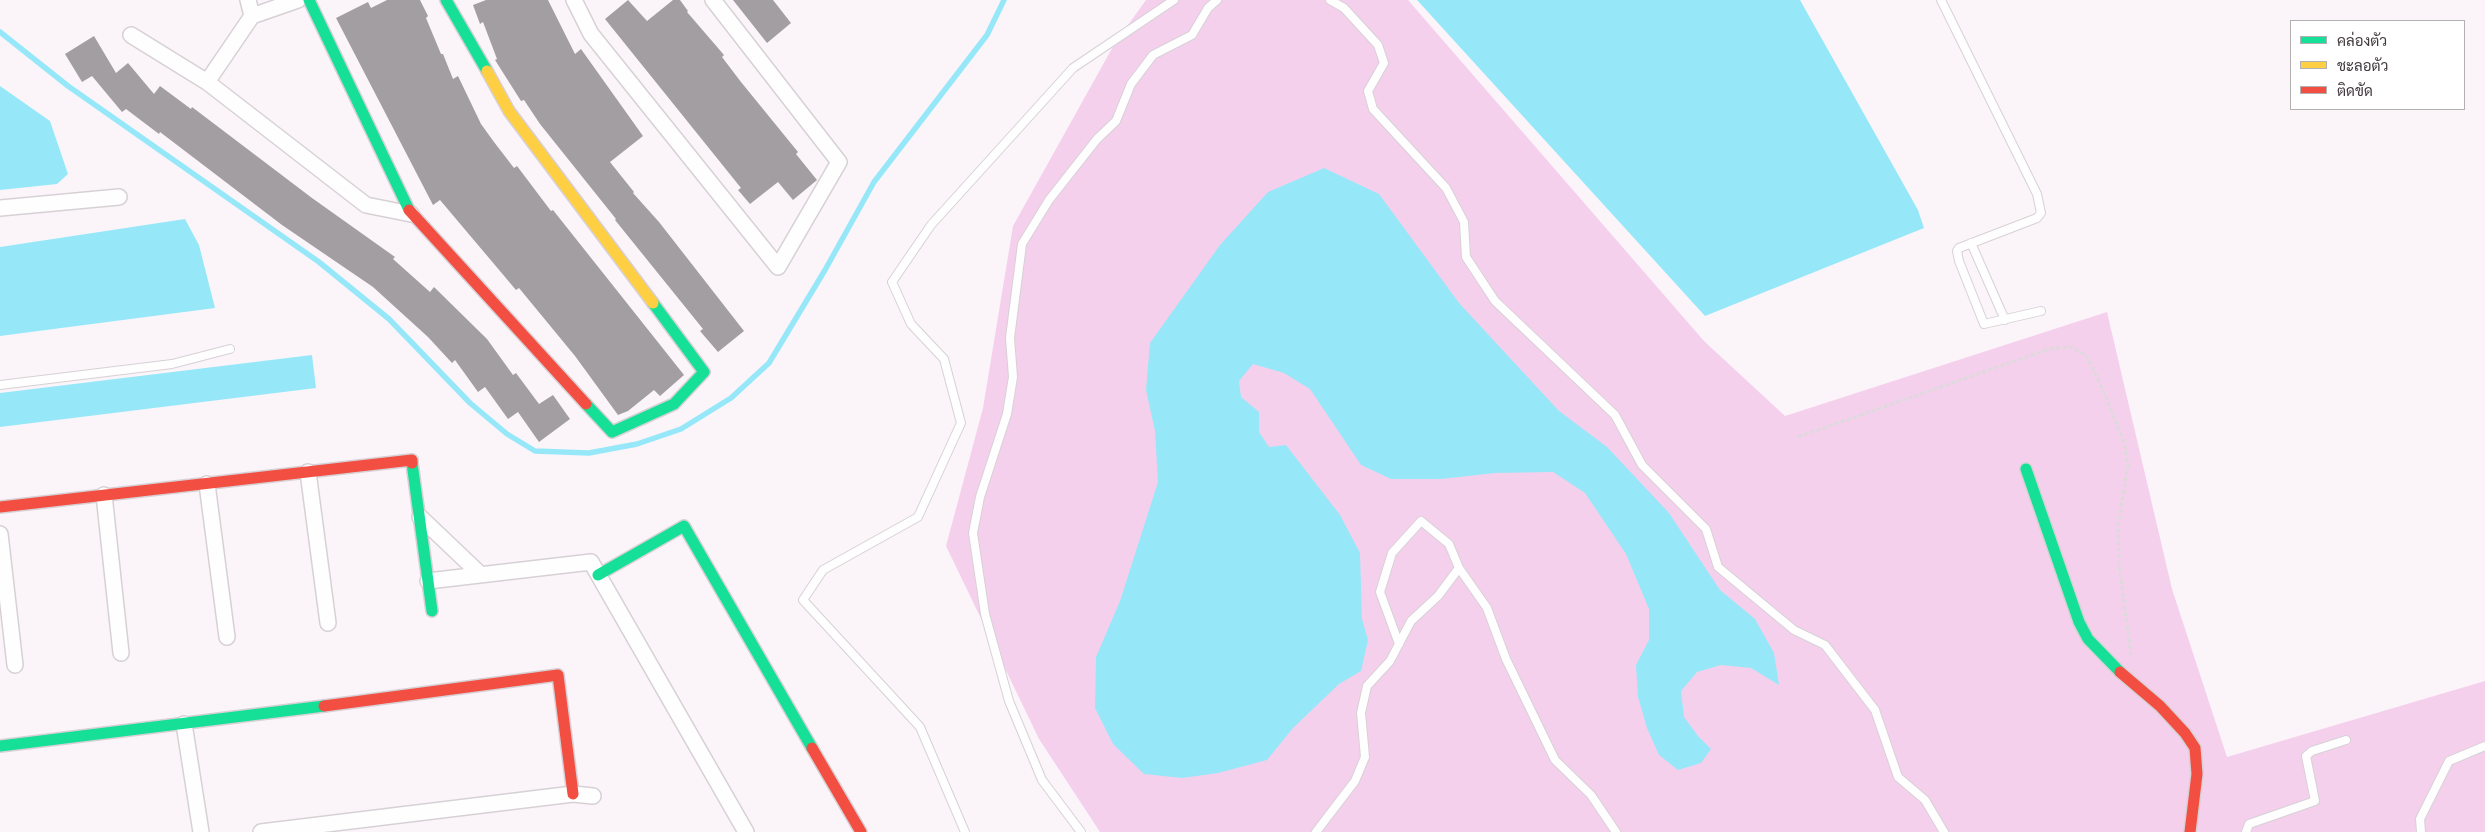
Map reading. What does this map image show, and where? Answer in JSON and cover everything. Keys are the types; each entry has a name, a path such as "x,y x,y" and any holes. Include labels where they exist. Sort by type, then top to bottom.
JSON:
{"street":[{"path":"248,0 252,16"},
{"path":"207,82 252,16 298,0"},
{"path":"309,0 411,214 612,432 674,404 704,372 509,111 446,0"},
{"path":"574,0 592,34 778,267 839,162 713,0"},
{"path":"131,35 207,82 366,205 411,214"},
{"path":"0,208 118,197"},
{"path":"0,507 412,460 432,611"},
{"path":"2026,469 2079,622 2088,639 2110,663 2160,706 2185,733 2194,748 2197,774 2190,832"},
{"path":"308,472 328,623"},
{"path":"207,484 227,636"},
{"path":"104,496 122,653"},
{"path":"420,517 481,575"},
{"path":"598,575 684,526 861,832"},
{"path":"0,534 15,665"},
{"path":"428,581 591,562 746,832"},
{"path":"0,746 558,676 573,794"},
{"path":"184,724 202,832"},
{"path":"261,832 573,794 593,796"}],"lane":[{"path":"965,832 920,726 803,600 823,570 918,517 961,423 944,359 911,324 892,282 931,225 1072,68 1174,0"},
{"path":"1081,832 1042,780 1009,701 985,614 973,533 980,497 1008,414 1013,377 1010,338 1022,244 1048,200 1097,139 1116,121 1131,84 1153,55 1192,35 1208,8 1217,0"},
{"path":"1330,0 1344,8 1378,45 1384,63 1368,91 1373,109 1446,188 1464,222 1466,257 1495,301 1615,415 1642,465 1706,529 1718,567 1794,630 1825,645 1875,710 1898,776 1925,800 1944,832"},
{"path":"1941,0 2041,206 2041,213 2037,218 1960,248 1958,255 1984,324 2041,311"},
{"path":"1971,243 2005,320"},
{"path":"0,385 172,364 230,349"},
{"path":"1399,644 1380,592 1392,553 1421,521 1449,544 1459,568 1487,608 1506,659 1556,760 1591,795 1616,832"},
{"path":"1316,832 1320,824 1355,781 1366,757 1361,714 1367,686 1390,661 1411,621 1438,596 1459,568"},
{"path":"2246,832 2250,824 2315,801 2305,762 2306,756 2312,751 2346,740"},
{"path":"2421,832 2420,819 2449,761 2485,746"}],"shaded area":[{"path":"1146,0 1408,0 1704,341 1785,416 2107,312 2172,589 2227,757 2485,681 2485,832 1100,832 1039,739 946,546 983,408 1013,226 1115,43"}],"water":[{"path":"1417,0 1800,0 1918,210 1924,228 1705,316"},
{"path":"0,86 50,121 68,174 57,184 0,190"},
{"path":"1324,168 1379,194 1459,303 1559,411 1607,447 1669,513 1720,590 1755,619 1774,653 1779,685 1751,668 1721,665 1697,672 1681,691 1684,717 1698,736 1711,749 1701,763 1678,770 1659,755 1647,728 1638,697 1636,665 1649,640 1649,609 1626,554 1585,493 1553,472 1495,473 1441,479 1391,479 1361,465 1310,389 1284,373 1253,364 1239,381 1241,397 1259,412 1259,432 1269,447 1286,445 1340,515 1360,553 1362,619 1368,640 1361,671 1339,684 1293,728 1267,760 1218,773 1182,778 1144,774 1113,744 1095,708 1096,657 1120,601 1158,482 1155,431 1146,390 1150,343 1220,245 1268,192"},
{"path":"185,219 199,245 215,308 0,336 0,247"},
{"path":"312,355 316,388 0,427 0,393"}],"building":[{"path":"387,0 420,0 453,79 458,76 481,124 514,168 517,166 551,211 553,210 684,375 660,396 654,390 628,411 618,415 575,356 519,288 516,290 440,200 433,205 336,18 368,2 371,8"},
{"path":"486,0 548,0 575,54 581,49 643,136 610,162 744,331 718,352 700,331 703,329 615,220 540,124 524,100 521,101 495,60 497,59 483,22 480,24 473,5"},
{"path":"628,0 647,21 673,0 680,0 687,12 724,55 722,57 741,82 798,152 796,154 817,180 793,200 778,182 750,204 738,190 741,188 605,19"},
{"path":"733,0 773,0 791,23 767,43"},
{"path":"94,36 116,73 128,63 154,94 160,86 191,109 192,107 312,198 395,257 393,259 430,292 434,287 487,339 513,375 516,373 539,404 553,395 570,419 539,442 518,412 508,419 485,387 478,392 455,360 452,363 428,337 373,287 282,225 160,132 159,134 126,109 122,112 92,76 82,82 65,54"}],"waterway":[{"path":"0,32 68,86 319,262 389,319 470,403 507,434 535,451 589,453 637,444 681,429 731,398 769,363 825,270 874,182 987,35 1004,0"}],"traffic: fast":[{"path":"309,0 409,210"},
{"path":"446,0 487,71"},
{"path":"586,404 612,432 674,404 704,372 653,303"},
{"path":"412,463 432,611"},
{"path":"2026,469 2079,622 2088,639 2120,672"},
{"path":"598,575 684,526 812,748"},
{"path":"0,746 324,706"}],"traffic: slow":[{"path":"487,71 509,111 653,303"}],"traffic: jam":[{"path":"409,210 586,404"},
{"path":"0,507 412,460 412,463"},
{"path":"2120,672 2160,706 2185,733 2195,748 2197,774 2190,832"},
{"path":"324,706 558,675 573,794"},
{"path":"812,748 861,832"}]}
